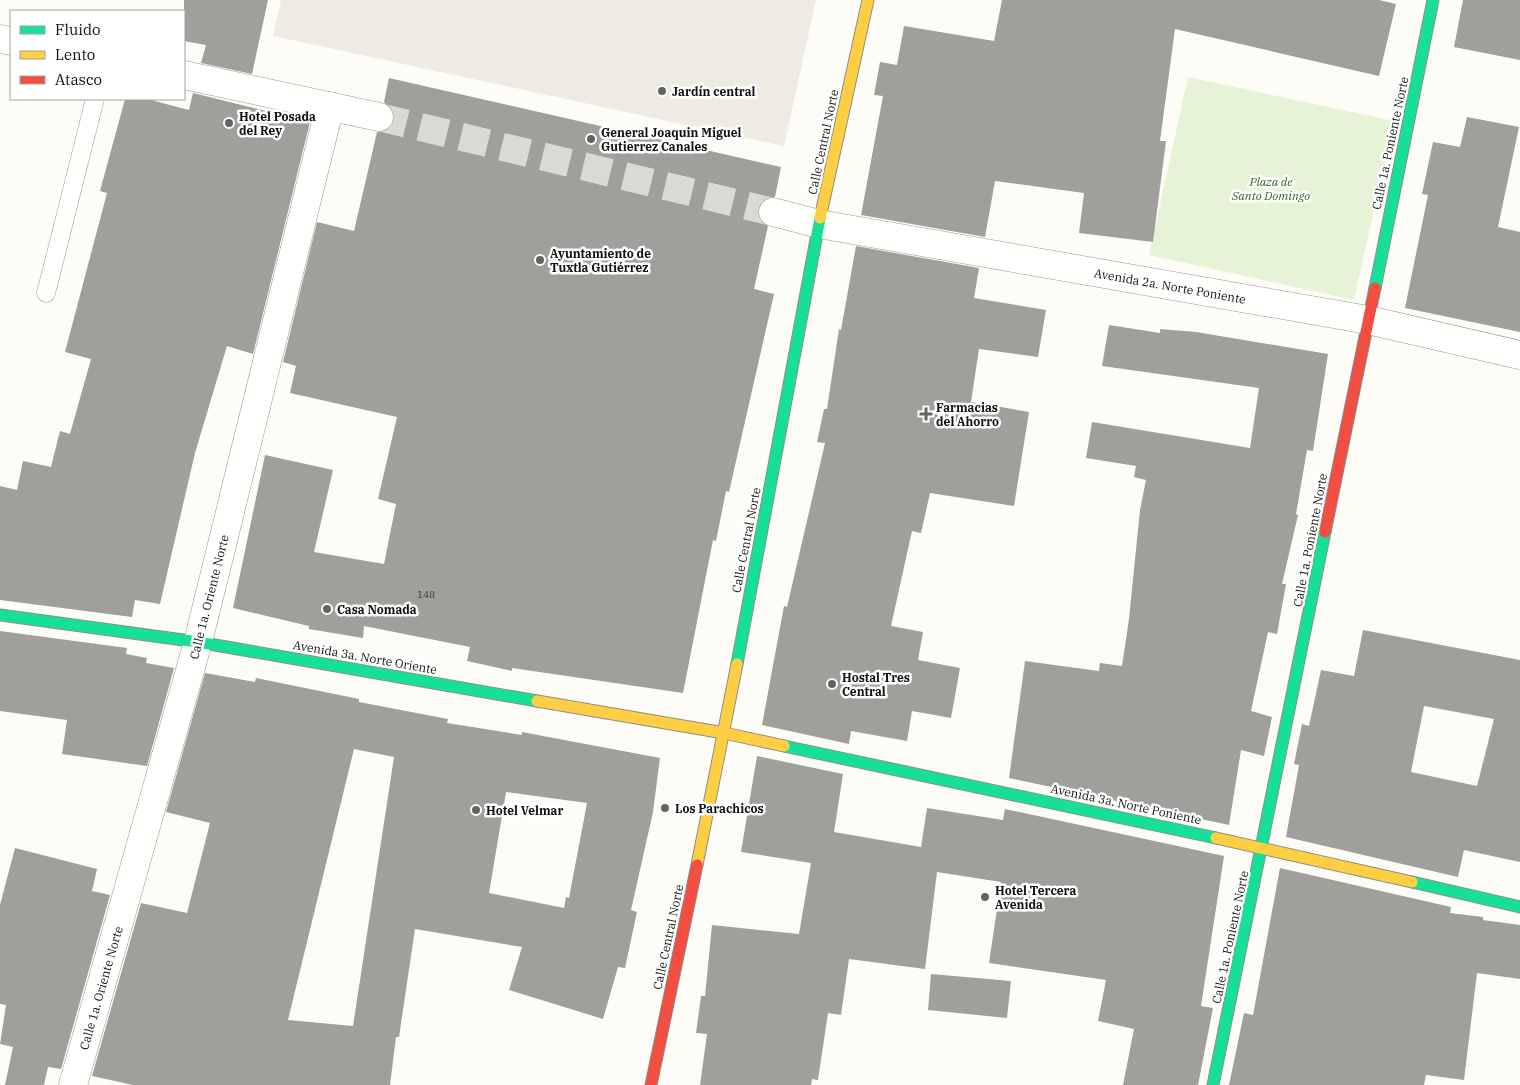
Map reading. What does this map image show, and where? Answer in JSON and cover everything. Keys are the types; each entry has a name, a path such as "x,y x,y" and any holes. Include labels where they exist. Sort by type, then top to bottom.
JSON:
{"main road":[{"name":"Calle Central Norte","path":"651,1085 724,733 819,224 868,0"},
{"name":"Calle 1a. Poniente Norte","path":"1213,1085 1433,0"},
{"name":"Avenida 3a. Norte Oriente","path":"0,615 198,642 724,733"},
{"name":"Avenida 3a. Norte Poniente","path":"724,733 1262,848 1520,907"}],"street":[{"path":"185,76 379,117"},
{"name":"Calle 1a. Oriente Norte","path":"73,1085 198,642 330,106"},
{"name":"Avenida 2a. Norte Poniente","path":"773,212 819,224 1368,320 1520,355"}],"lane":[{"path":"46,294 95,100"}],"green space":[{"name":"Plaza de Santo Domingo","path":"1188,77 1394,121 1354,300 1149,255"}],"shaded area":[{"name":"Jardín central","path":"281,0 816,0 784,146 273,36"}],"building":[{"path":"184,0 268,0 252,74 201,63 206,45 185,41"},
{"path":"1002,0 1379,0 1396,4 1379,76 1175,29 1160,141 1166,141 1153,242 1079,233 1084,193 995,181 985,237 861,215 883,96 874,95 880,62 897,65 904,26 994,41"},
{"path":"1463,0 1520,0 1520,60 1454,47"},
{"name":"Ayuntamiento de Tuxtla Gutiérrez","path":"389,78 781,167 775,197 762,201 758,209 758,217 768,226 754,289 774,294 729,492 726,491 716,541 713,540 683,693 512,668 512,671 467,661 470,647 364,626 363,638 309,629 309,626 233,608 265,455 333,470 314,552 384,564 396,504 378,499 397,417 290,393 296,366 283,362 317,222 354,231 377,132 384,132 390,128 394,121 394,112 384,102"},
{"path":"193,93 310,122 253,354 227,346 195,453 160,604 135,600 132,617 0,600 0,486 17,490 23,461 51,467 60,431 70,434 91,359 65,352 107,193 100,191 125,100 151,100 189,110"},
{"path":"1467,117 1519,127 1498,227 1520,232 1520,332 1405,308 1428,195 1422,194 1433,142 1460,147"},
{"path":"856,246 979,268 974,298 1046,310 1038,357 979,349 971,402 1029,412 1014,506 930,493 921,533 912,531 891,626 923,632 918,660 960,668 951,718 912,711 907,741 851,731 849,744 762,725 784,606 787,607 825,443 817,442 824,409 827,409 839,329 841,330"},
{"path":"1109,325 1160,333 1160,329 1196,332 1328,354 1313,451 1307,450 1296,514 1298,515 1282,584 1286,584 1277,634 1268,632 1251,711 1272,717 1264,756 1241,750 1229,825 1009,778 1025,661 1099,671 1100,663 1122,666 1129,619 1140,510 1146,480 1134,477 1136,466 1086,458 1092,422 1250,448 1259,388 1102,366"},
{"path":"1363,630 1520,660 1520,862 1464,850 1458,877 1286,837 1299,765 1294,764 1302,724 1309,726 1321,670 1354,676","holes":["1424,706 1494,719 1477,786 1411,772"]},
{"path":"0,631 127,648 126,654 147,658 146,663 174,668 147,766 62,754 67,720 0,711"},
{"path":"205,673 255,682 256,678 359,699 359,702 448,719 447,723 522,735 522,732 660,758 653,812 631,910 637,912 625,968 618,967 603,1019 509,990 522,947 415,929 399,1037 396,1037 390,1085 133,1085 92,1076 141,903 187,913 210,823 166,812","holes":["354,749 394,757 353,1026 288,1020","506,792 587,803 569,898 566,897 564,908 489,893"]},
{"path":"757,756 843,774 834,832 921,847 927,808 1003,820 1005,809 1224,856 1201,1006 1213,1008 1198,1085 1123,1085 1134,1029 1098,1021 1106,980 989,963 1001,882 937,872 925,969 849,959 841,1015 828,1013 818,1080 812,1079 811,1085 700,1085 707,1034 696,1033 701,996 705,996 712,925 799,934 811,863 741,852"},
{"path":"15,848 97,869 92,891 110,895 61,1069 48,1067 44,1085 5,1085 13,1047 0,1044 6,1005 0,1004 0,905"},
{"path":"1280,868 1451,907 1450,913 1483,917 1483,920 1520,925 1520,979 1477,973 1464,1080 1426,1075 1424,1085 1229,1085 1244,1013 1253,1015"},
{"path":"931,974 1011,981 1007,1018 928,1010"}],"tunnel":[{"path":"379,117 773,212"}],"traffic: fast":[{"path":"1375,288 1433,0"},
{"path":"737,664 820,218"},
{"path":"1213,1085 1325,532"},
{"path":"0,615 198,642 537,701"},
{"path":"784,746 1216,838"},
{"path":"1412,882 1520,907"}],"traffic: slow":[{"path":"820,218 868,0"},
{"path":"697,865 737,664"},
{"path":"537,701 724,733 784,746"},
{"path":"1216,838 1412,882"}],"traffic: jam":[{"path":"1325,532 1375,288"},
{"path":"651,1085 697,865"}],"place":[{"name":"Jardín central","path":"662,91"},
{"name":"Hotel Posada del Rey","path":"229,123"},
{"name":"General Joaquin Miguel Gutierrez Canales","path":"591,139"},
{"name":"Ayuntamiento de Tuxtla Gutiérrez","path":"540,260"},
{"name":"Farmacias del Ahorro","path":"926,414"},
{"name":"Casa Nomada","path":"327,609"},
{"name":"Hostal Tres Central","path":"832,684"},
{"name":"Los Parachicos","path":"665,808"},
{"name":"Hotel Velmar","path":"476,810"},
{"name":"Hotel Tercera Avenida","path":"985,897"}]}
